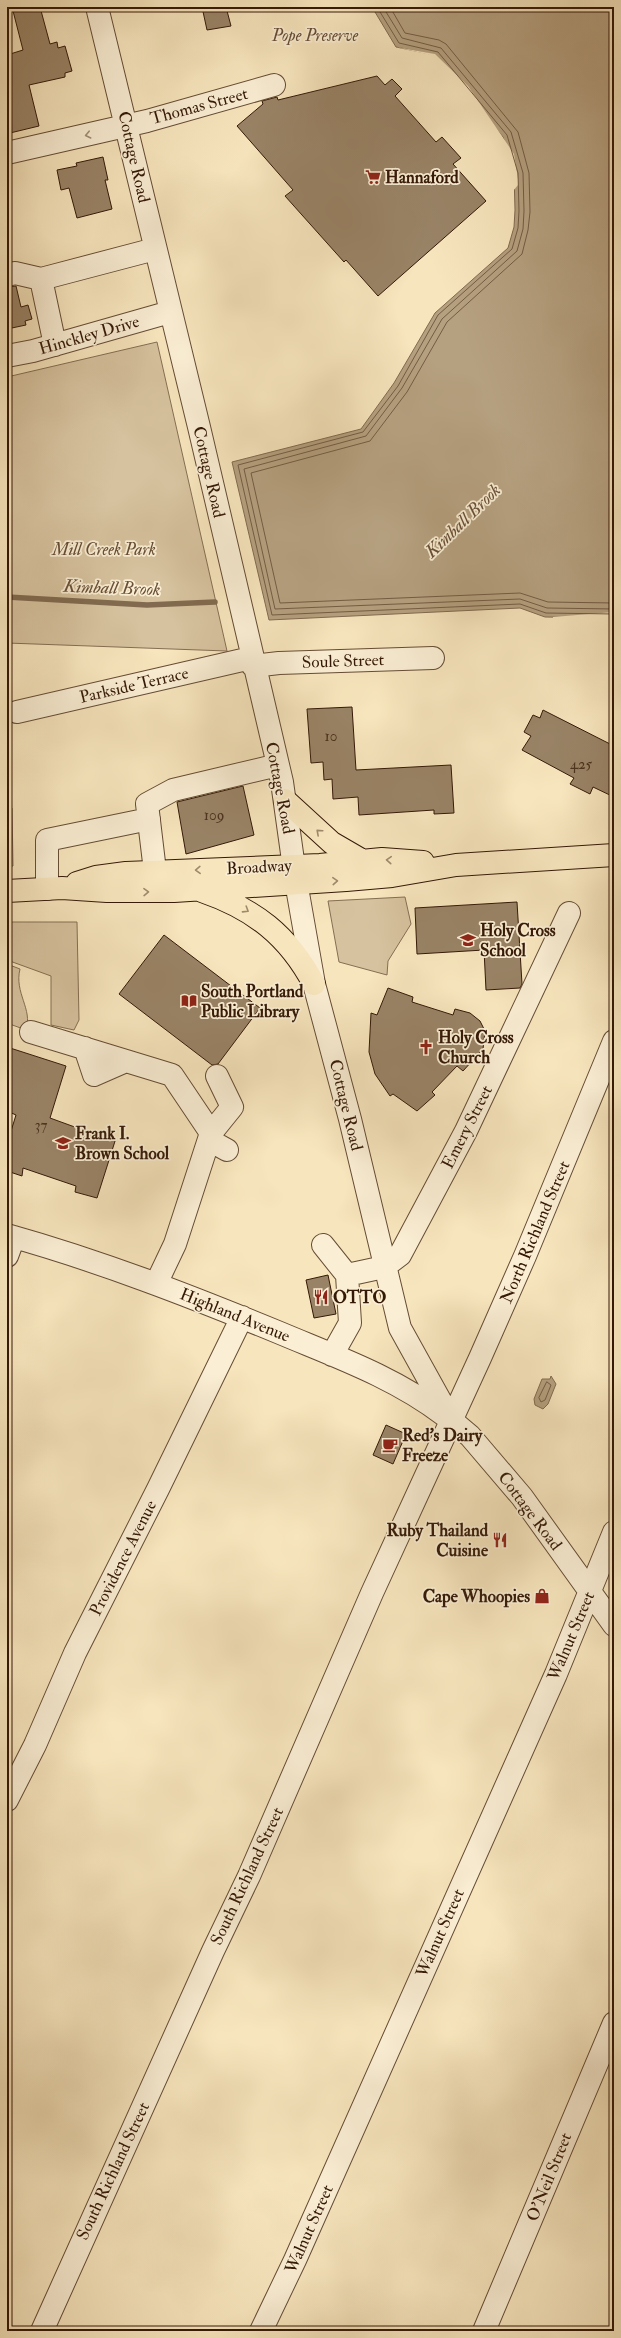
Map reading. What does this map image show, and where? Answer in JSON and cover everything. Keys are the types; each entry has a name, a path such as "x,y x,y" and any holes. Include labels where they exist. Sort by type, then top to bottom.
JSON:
{"main road":[{"path":"285,800 332,843 363,860"},
{"name":"Broadway","path":"55,888 96,877 155,871 392,876 456,865 614,855"},
{"name":"Broadway","path":"7,891 55,888 107,892 197,889 294,873 320,865 363,860 382,859 456,865"},
{"path":"197,889 224,898 242,907 274,929 303,963 314,984"}],"street":[{"name":"Cottage Road","path":"97,7 252,662 278,765 285,800 294,873 314,984 350,1119 384,1267 400,1328 451,1420 470,1436 522,1497 614,1625"},
{"name":"Thomas Street","path":"7,153 126,126 274,86"},
{"path":"7,275 15,272 41,279 155,249"},
{"path":"41,279 55,345"},
{"name":"Hinckley Drive","path":"7,356 55,345 170,312"},
{"name":"Soule Street","path":"252,662 279,663 434,658"},
{"name":"Parkside Terrace","path":"17,712 252,662"},
{"path":"155,871 147,804 173,790 278,765"},
{"path":"55,888 47,840 149,819"},
{"name":"Emery Street","path":"384,1267 400,1255 466,1131 569,913"},
{"path":"31,1032 126,1061 174,1071 216,1141"},
{"name":"North Richland Street","path":"451,1420 525,1256 614,1041"},
{"path":"156,1284 175,1244 196,1164 216,1141 232,1107 217,1076"},
{"name":"Highland Avenue","path":"9,1243 156,1284 242,1318 371,1370 414,1393 451,1420"},
{"path":"323,1245 347,1275 350,1323 332,1355"},
{"path":"347,1275 384,1267"},
{"name":"Providence Avenue","path":"7,1800 35,1745 75,1653 242,1318"},
{"name":"South Richland Street","path":"42,2331 213,1950 249,1876 363,1614 451,1420"},
{"name":"Walnut Street","path":"261,2331 298,2253 590,1592 614,1532"},
{"name":"O'Neil Street","path":"484,2331 614,2023"}],"green space":[{"name":"Mill Creek Park","path":"157,342 227,651 7,643 7,377"},
{"path":"7,808 12,808 13,866 7,867"},
{"path":"405,897 411,924 388,961 387,975 339,962 328,901"},
{"path":"7,922 77,922 79,1020 74,1030 51,1025 51,976 7,960"},
{"path":"7,964 20,969 19,986 26,1008 28,1022 26,1030 7,1023"}],"water":[{"path":"372,7 614,7 614,618 545,617 520,608 269,620 232,462 361,429 394,383 435,313 508,248 514,227 514,173 503,137 435,55 396,47"},
{"path":"551,1376 556,1384 548,1404 543,1409 535,1405 534,1399 542,1379 550,1379"}],"pier":[{"path":"396,47 435,54 468,86 514,154 518,185 513,191 512,174 502,138 434,56"},
{"path":"614,612 614,620 553,619 553,617"}],"building":[{"path":"12,7 40,7 50,44 57,42 58,48 65,46 72,71 65,73 65,77 29,85 39,126 10,133 7,124 7,55 23,50"},
{"path":"202,7 226,7 231,26 207,30"},
{"name":"Hannaford","path":"377,76 385,85 392,79 402,89 395,96 436,142 442,137 461,158 453,164 486,201 378,296 346,260 344,262 285,196 293,190 237,126 263,104 262,101 277,97 278,100"},
{"path":"103,157 108,180 105,180 112,209 77,218 69,188 61,190 57,170 77,166 76,163"},
{"path":"16,286 21,307 28,305 32,319 25,321 26,325 7,329 7,287"},
{"path":"352,707 356,770 451,765 454,813 434,814 434,810 359,815 358,797 333,799 332,779 324,780 323,762 311,763 307,709"},
{"path":"543,710 614,746 614,797 593,787 590,794 570,784 574,778 522,750 531,736 524,732 533,715 540,718"},
{"path":"243,786 254,835 186,854 177,802"},
{"name":"Holy Cross School","path":"517,902 522,984 520,988 486,990 484,950 417,954 415,908"},
{"name":"South Portland Public Library","path":"164,935 260,1008 218,1064 212,1065 119,994"},
{"name":"Holy Cross Church","path":"388,988 413,997 412,1002 453,1015 455,1009 470,1013 480,1021 485,1031 483,1049 463,1071 457,1066 432,1092 435,1095 417,1111 393,1094 390,1096 375,1074 369,1052 371,1013 377,1015"},
{"path":"7,1047 66,1066 50,1118 94,1134 95,1131 116,1138 97,1198 75,1192 76,1186 23,1168 22,1176 7,1171 7,1144 16,1115 7,1111"},
{"name":"OTTO","path":"328,1275 336,1314 314,1318 306,1280"},
{"name":"Red's Dairy Freeze","path":"386,1425 406,1434 393,1464 373,1455"}],"waterway":[{"name":"Kimball Brook","path":"7,597 147,605 215,602"}],"place":[{"name":"Hannaford","path":"373,177"},
{"name":"Holy Cross School","path":"468,940"},
{"name":"South Portland Public Library","path":"189,1001"},
{"name":"Holy Cross Church","path":"426,1047"},
{"name":"Frank I. Brown School","path":"63,1143"},
{"name":"OTTO","path":"321,1297"},
{"name":"Red's Dairy Freeze","path":"390,1445"},
{"name":"Ruby Thailand Cuisine","path":"500,1540"},
{"name":"Cape Whoopies","path":"542,1596"}],"park label":[{"name":"Pope Preserve","path":"315,35"}]}
